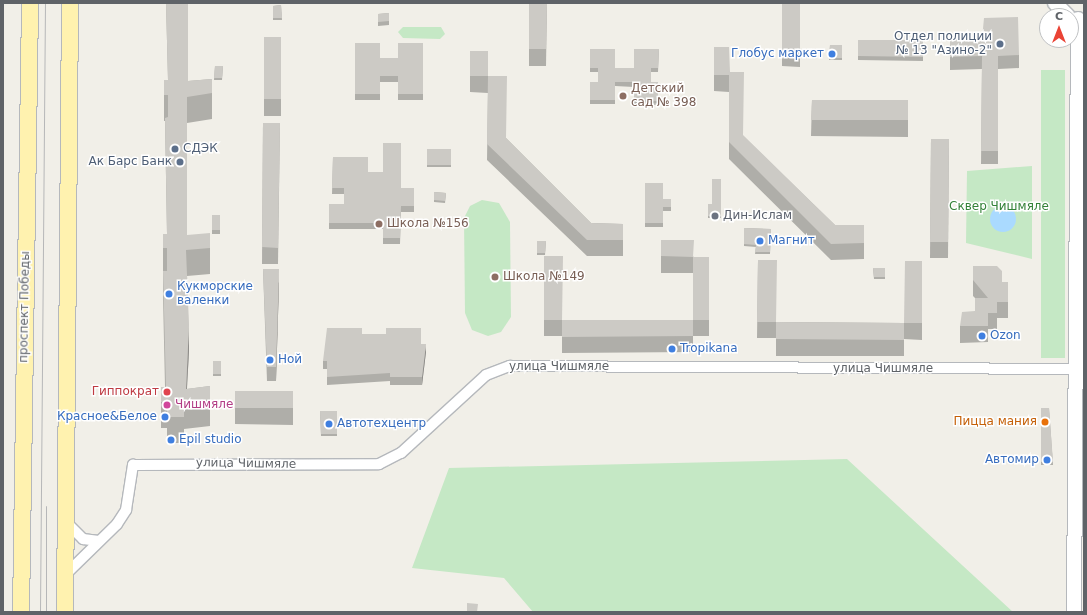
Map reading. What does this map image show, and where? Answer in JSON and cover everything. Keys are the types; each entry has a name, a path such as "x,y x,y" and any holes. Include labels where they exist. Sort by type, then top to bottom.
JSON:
{"main road":[{"name":"проспект Победы","path":"21,612 30,3"},
{"path":"65,612 70,3"},
{"path":"1074,612 1080,369 1075,48"}],"street":[{"name":"улица Чишмяле","path":"65,576 99,541 126,510 133,465 379,464 401,454 486,375 510,366 1080,369"},
{"path":"66,521 83,539 99,541"}],"green space":[{"path":"403,27 441,27 445,34 440,39 403,38 398,32"},
{"path":"1041,70 1065,70 1065,358 1041,358"},
{"name":"Сквер Чишмяле","path":"1032,166 1032,259 966,243 967,171"},
{"path":"482,200 499,203 510,222 511,317 501,332 488,336 472,330 465,313 464,218 470,206"},
{"path":"847,459 1013,612 533,612 504,578 412,568 449,468"}],"water":[{"path":"1003,206 1012,210 1016,219 1012,228 1003,232 994,228 990,219 994,210"}],"building":[{"path":"166,3 188,3 188,81 212,79 212,93 187,97 187,235 210,233 210,248 186,250 189,325 186,389 210,386 210,400 184,403 184,417 167,417 167,402 161,402 161,387 166,387 163,271 167,271 167,248 163,248 163,234 167,234 165,118 168,117 168,95 164,95 164,80 168,80"},
{"path":"529,3 547,3 546,49 529,49"},
{"path":"782,3 800,3 800,50 782,50"},
{"path":"281,5 282,18 273,18 273,6"},
{"path":"389,13 389,21 378,22 378,14"},
{"path":"1018,17 1019,55 998,56 998,151 981,151 982,56 950,57 950,39 982,39 984,18"},
{"path":"264,37 281,37 281,99 264,99"},
{"path":"858,40 923,40 923,57 858,56"},
{"path":"355,43 380,43 380,58 398,58 398,43 423,43 423,94 398,94 398,76 380,76 380,94 355,94"},
{"path":"830,45 842,45 842,58 829,58"},
{"path":"714,47 729,47 730,72 744,72 743,135 835,225 864,225 864,243 831,244 729,142 729,75 714,75"},
{"path":"590,49 615,49 615,68 634,68 634,49 659,49 658,68 651,68 651,82 658,82 658,101 634,100 634,82 615,82 615,100 590,100 590,82 598,82 598,68 590,68"},
{"path":"470,51 488,51 488,76 470,76"},
{"path":"215,66 223,66 222,78 214,78"},
{"path":"488,76 507,76 506,138 591,223 623,224 623,240 587,240 487,144"},
{"path":"812,100 908,100 908,120 811,120"},
{"path":"263,123 280,123 278,248 262,247"},
{"path":"931,139 949,139 948,242 930,242"},
{"path":"383,143 401,143 401,188 414,188 414,206 401,206 400,238 383,238 383,223 329,223 329,204 344,204 344,188 332,188 333,157 368,157 368,172 383,172"},
{"path":"427,149 451,149 451,165 427,165"},
{"path":"712,179 721,179 721,216 708,216 708,204 712,204"},
{"path":"645,183 663,183 663,199 671,199 671,207 663,207 663,223 645,223"},
{"path":"434,192 446,193 445,201 434,200"},
{"path":"212,215 220,215 220,230 212,230"},
{"path":"744,228 771,229 770,252 755,252 756,245 744,244"},
{"path":"661,240 694,240 693,257 661,256"},
{"path":"537,241 546,241 545,253 537,253"},
{"path":"544,256 563,256 562,320 544,320"},
{"path":"693,257 709,257 709,320 693,320"},
{"path":"758,260 777,260 776,322 757,322"},
{"path":"905,261 922,261 922,323 904,323"},
{"path":"973,266 997,266 1002,271 1002,282 1008,282 1008,302 997,302 997,313 988,313 988,326 960,326 962,312 975,311 975,298 988,298 973,280"},
{"path":"873,268 885,268 885,277 874,277"},
{"path":"263,269 279,269 276,367 267,367"},
{"path":"562,320 693,320 693,336 562,337"},
{"path":"776,322 904,323 904,340 776,339"},
{"path":"327,328 362,328 362,334 386,334 386,328 421,328 421,344 426,344 422,377 390,377 390,373 327,377 327,361 323,361"},
{"path":"213,361 221,361 221,374 213,374"},
{"path":"235,391 293,391 293,408 235,408"},
{"path":"1041,408 1049,408 1053,462 1041,462"},
{"name":"Автотехцентр","path":"320,411 337,411 337,434 321,434"},
{"path":"467,603 478,604 477,612 467,612"}],"tram line":[{"path":"40,612 45,3"},
{"path":"46,506 46,612"}],"place":[{"name":"Отдел полиции № 13 \"Азино-2\"","path":"1000,44"},
{"name":"Глобус маркет","path":"832,54"},
{"name":"Детский сад № 398","path":"623,96"},
{"name":"СДЭК","path":"175,149"},
{"name":"Ак Барс Банк","path":"180,162"},
{"name":"Дин-Ислам","path":"715,216"},
{"name":"Школа №156","path":"379,224"},
{"name":"Магнит","path":"760,241"},
{"name":"Школа №149","path":"495,277"},
{"name":"Кукморские валенки","path":"169,294"},
{"name":"Ozon","path":"982,336"},
{"name":"Tropikana","path":"672,349"},
{"name":"Ной","path":"270,360"},
{"name":"Гиппократ","path":"167,392"},
{"name":"Чишмяле","path":"167,405"},
{"name":"Красное&Белое","path":"165,417"},
{"name":"Пицца мания","path":"1045,422"},
{"name":"Автотехцентр","path":"329,424"},
{"name":"Epil studio","path":"171,440"},
{"name":"Автомир","path":"1047,460"}]}
